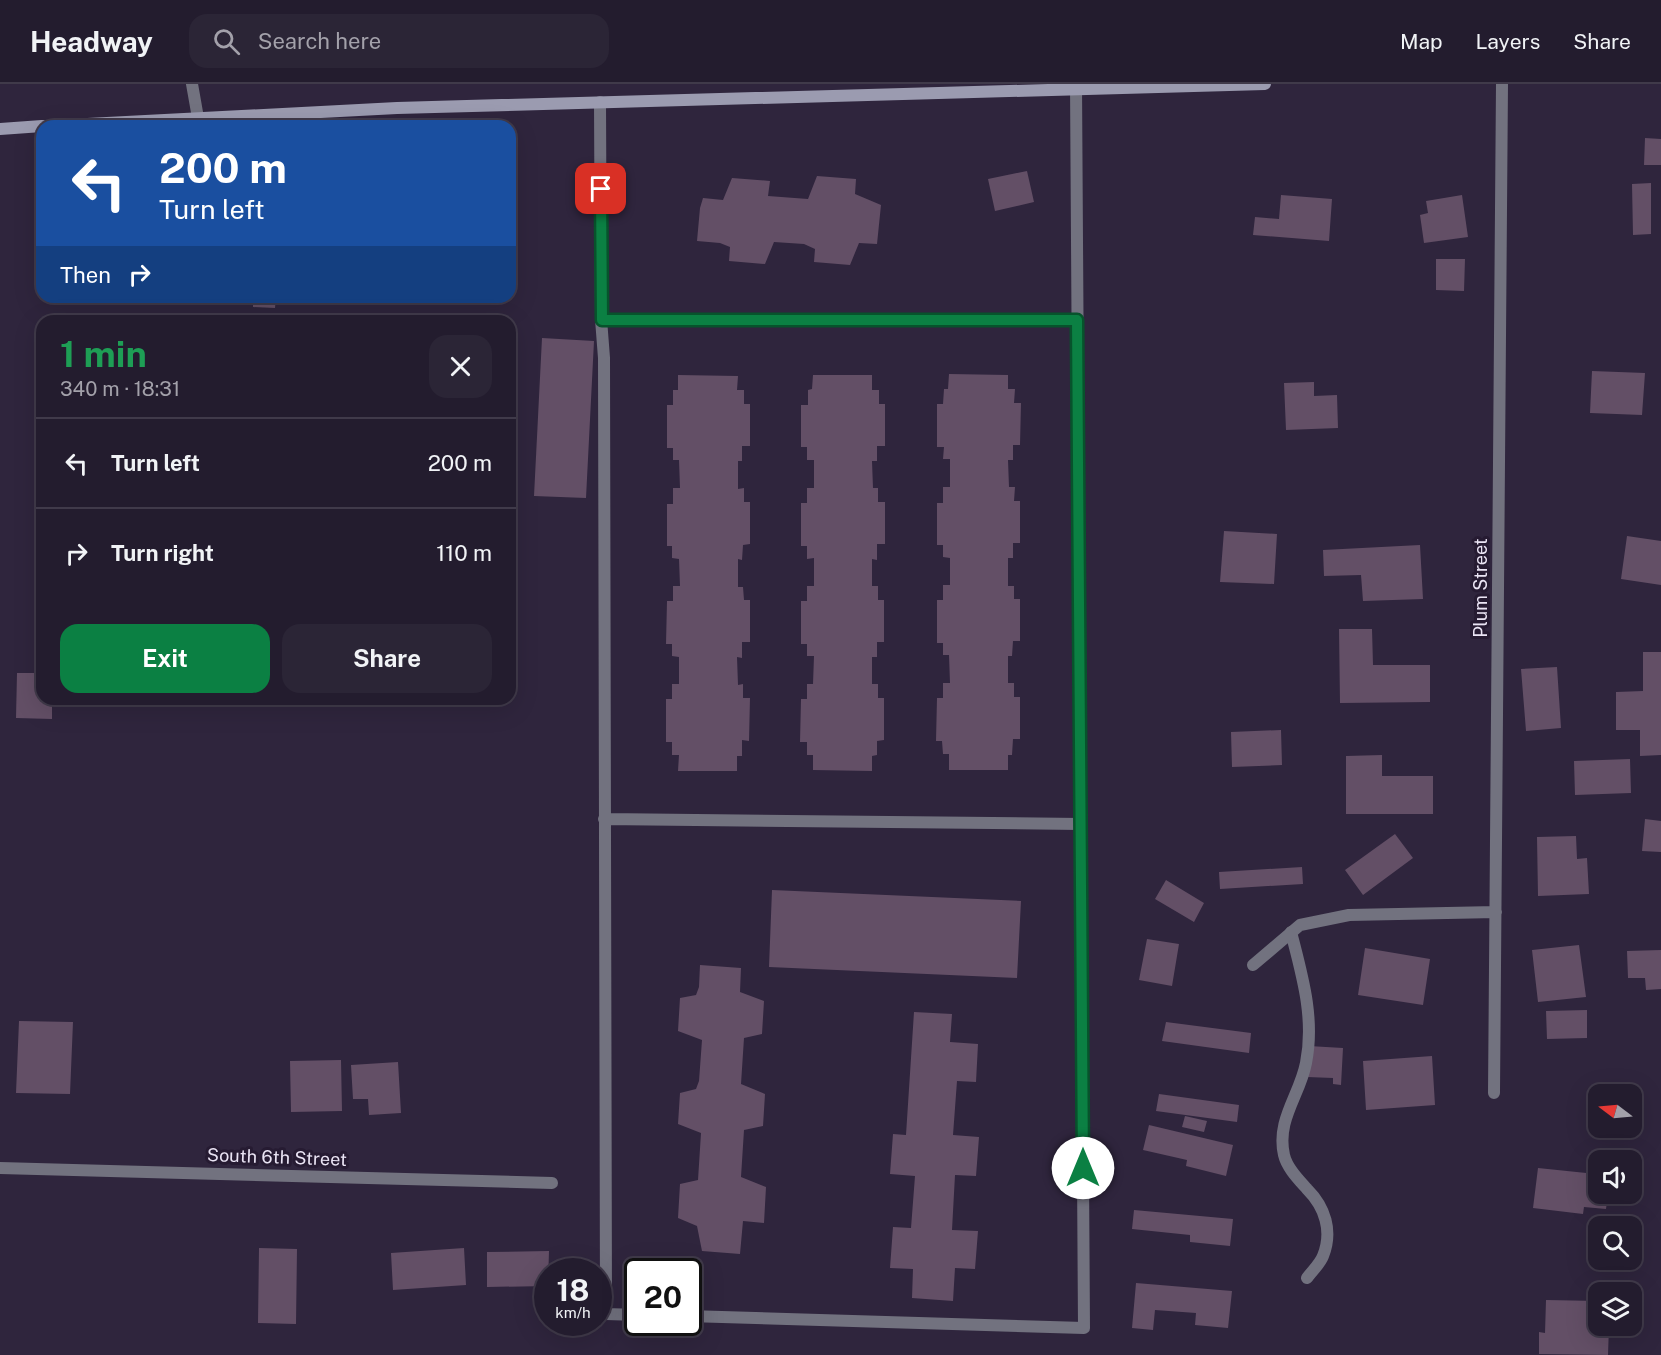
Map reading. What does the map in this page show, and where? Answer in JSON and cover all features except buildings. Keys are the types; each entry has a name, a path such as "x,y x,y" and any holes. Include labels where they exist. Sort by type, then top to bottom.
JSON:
{"street":[{"path":"192,84 198,118"},
{"path":"161,120 397,108 1076,87 1265,84"},
{"name":"Plum Street","path":"1494,1093 1502,84"},
{"path":"702,1316 1084,1328 1076,87"},
{"path":"600,102 604,358 606,1314 624,1315"},
{"path":"0,129 36,126"},
{"path":"602,320 1077,320"},
{"path":"604,819 1081,824"},
{"path":"1253,964 1300,925 1349,915 1496,912"},
{"path":"1291,932 1306,991 1310,1024 1306,1065 1283,1127 1284,1155 1288,1165 1315,1197 1326,1219 1328,1239 1322,1257 1307,1278"},
{"name":"South 6th Street","path":"0,1168 552,1183"}],"route":[{"path":"601,189 602,320 1077,320 1083,1168"}]}
